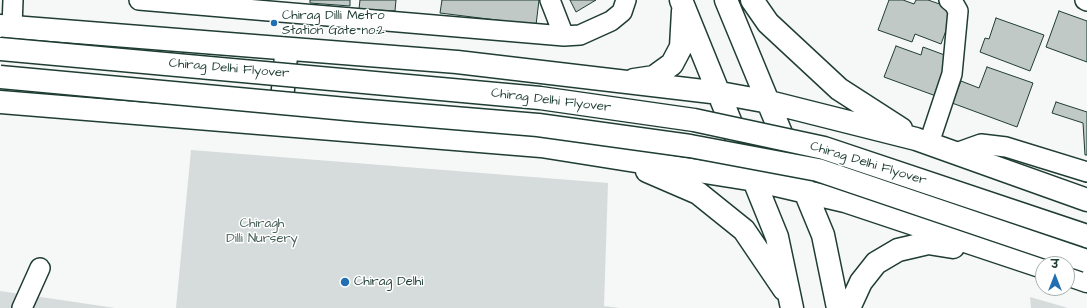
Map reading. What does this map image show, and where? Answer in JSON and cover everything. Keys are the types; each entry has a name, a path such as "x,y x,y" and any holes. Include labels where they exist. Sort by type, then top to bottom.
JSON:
{"main road":[{"path":"726,0 823,235 838,308"},
{"path":"752,0 768,23 839,90 923,141"},
{"path":"623,82 654,77 672,64 681,47 682,3"},
{"path":"682,3 720,93 777,236 791,303"},
{"path":"6,27 457,62 720,93 769,102 923,141 1087,200"},
{"name":"Chirag Delhi Flyover","path":"0,49 540,98 694,120 824,148 1087,236"},
{"path":"280,126 287,49"},
{"name":"Chirag Delhi Flyover","path":"0,77 538,125 690,146 818,170 1087,261"},
{"path":"0,102 280,126 541,146 618,158 755,180 845,201 1035,264"},
{"path":"618,158 698,193 744,230 791,303"},
{"path":"849,308 861,282 872,267 898,250 928,243 1004,254"},
{"path":"1075,277 1087,281"}],"street":[{"path":"6,27 13,0"},
{"path":"139,0 175,1 564,36 580,35 611,21 622,12 626,0"},
{"path":"550,0 564,36"},
{"path":"923,141 952,74 958,11 954,4 949,0"},
{"path":"956,153 981,144 1006,147 1087,172"},
{"path":"22,308 40,268"}],"green space":[{"name":"Chiragh Dilli Nursery","path":"191,150 608,183 604,306 620,308 176,308"},
{"path":"0,291 115,308 0,308"},
{"path":"1030,297 1068,308 1031,308"}],"building":[{"path":"310,0 350,0 350,6 310,3"},
{"path":"360,0 396,0 395,11 359,9"},
{"path":"442,0 539,0 536,25 440,13"},
{"path":"570,0 596,0 576,12"},
{"path":"889,0 903,0 914,4 916,0 928,0 954,9 941,44 915,34 912,42 878,30"},
{"path":"1059,11 1087,21 1087,62 1046,47"},
{"path":"996,18 1044,35 1030,71 980,52 985,38 989,39"},
{"path":"896,46 921,55 923,47 950,57 936,96 884,77"},
{"path":"987,67 1033,83 1017,127 952,103 961,81 979,88"},
{"path":"1056,102 1087,112 1087,155 1085,155 1083,123 1052,113"}],"place":[{"name":"Chirag Dilli Metro Station Gate no.2","path":"274,23"},
{"name":"Chirag Delhi","path":"345,282"}]}
